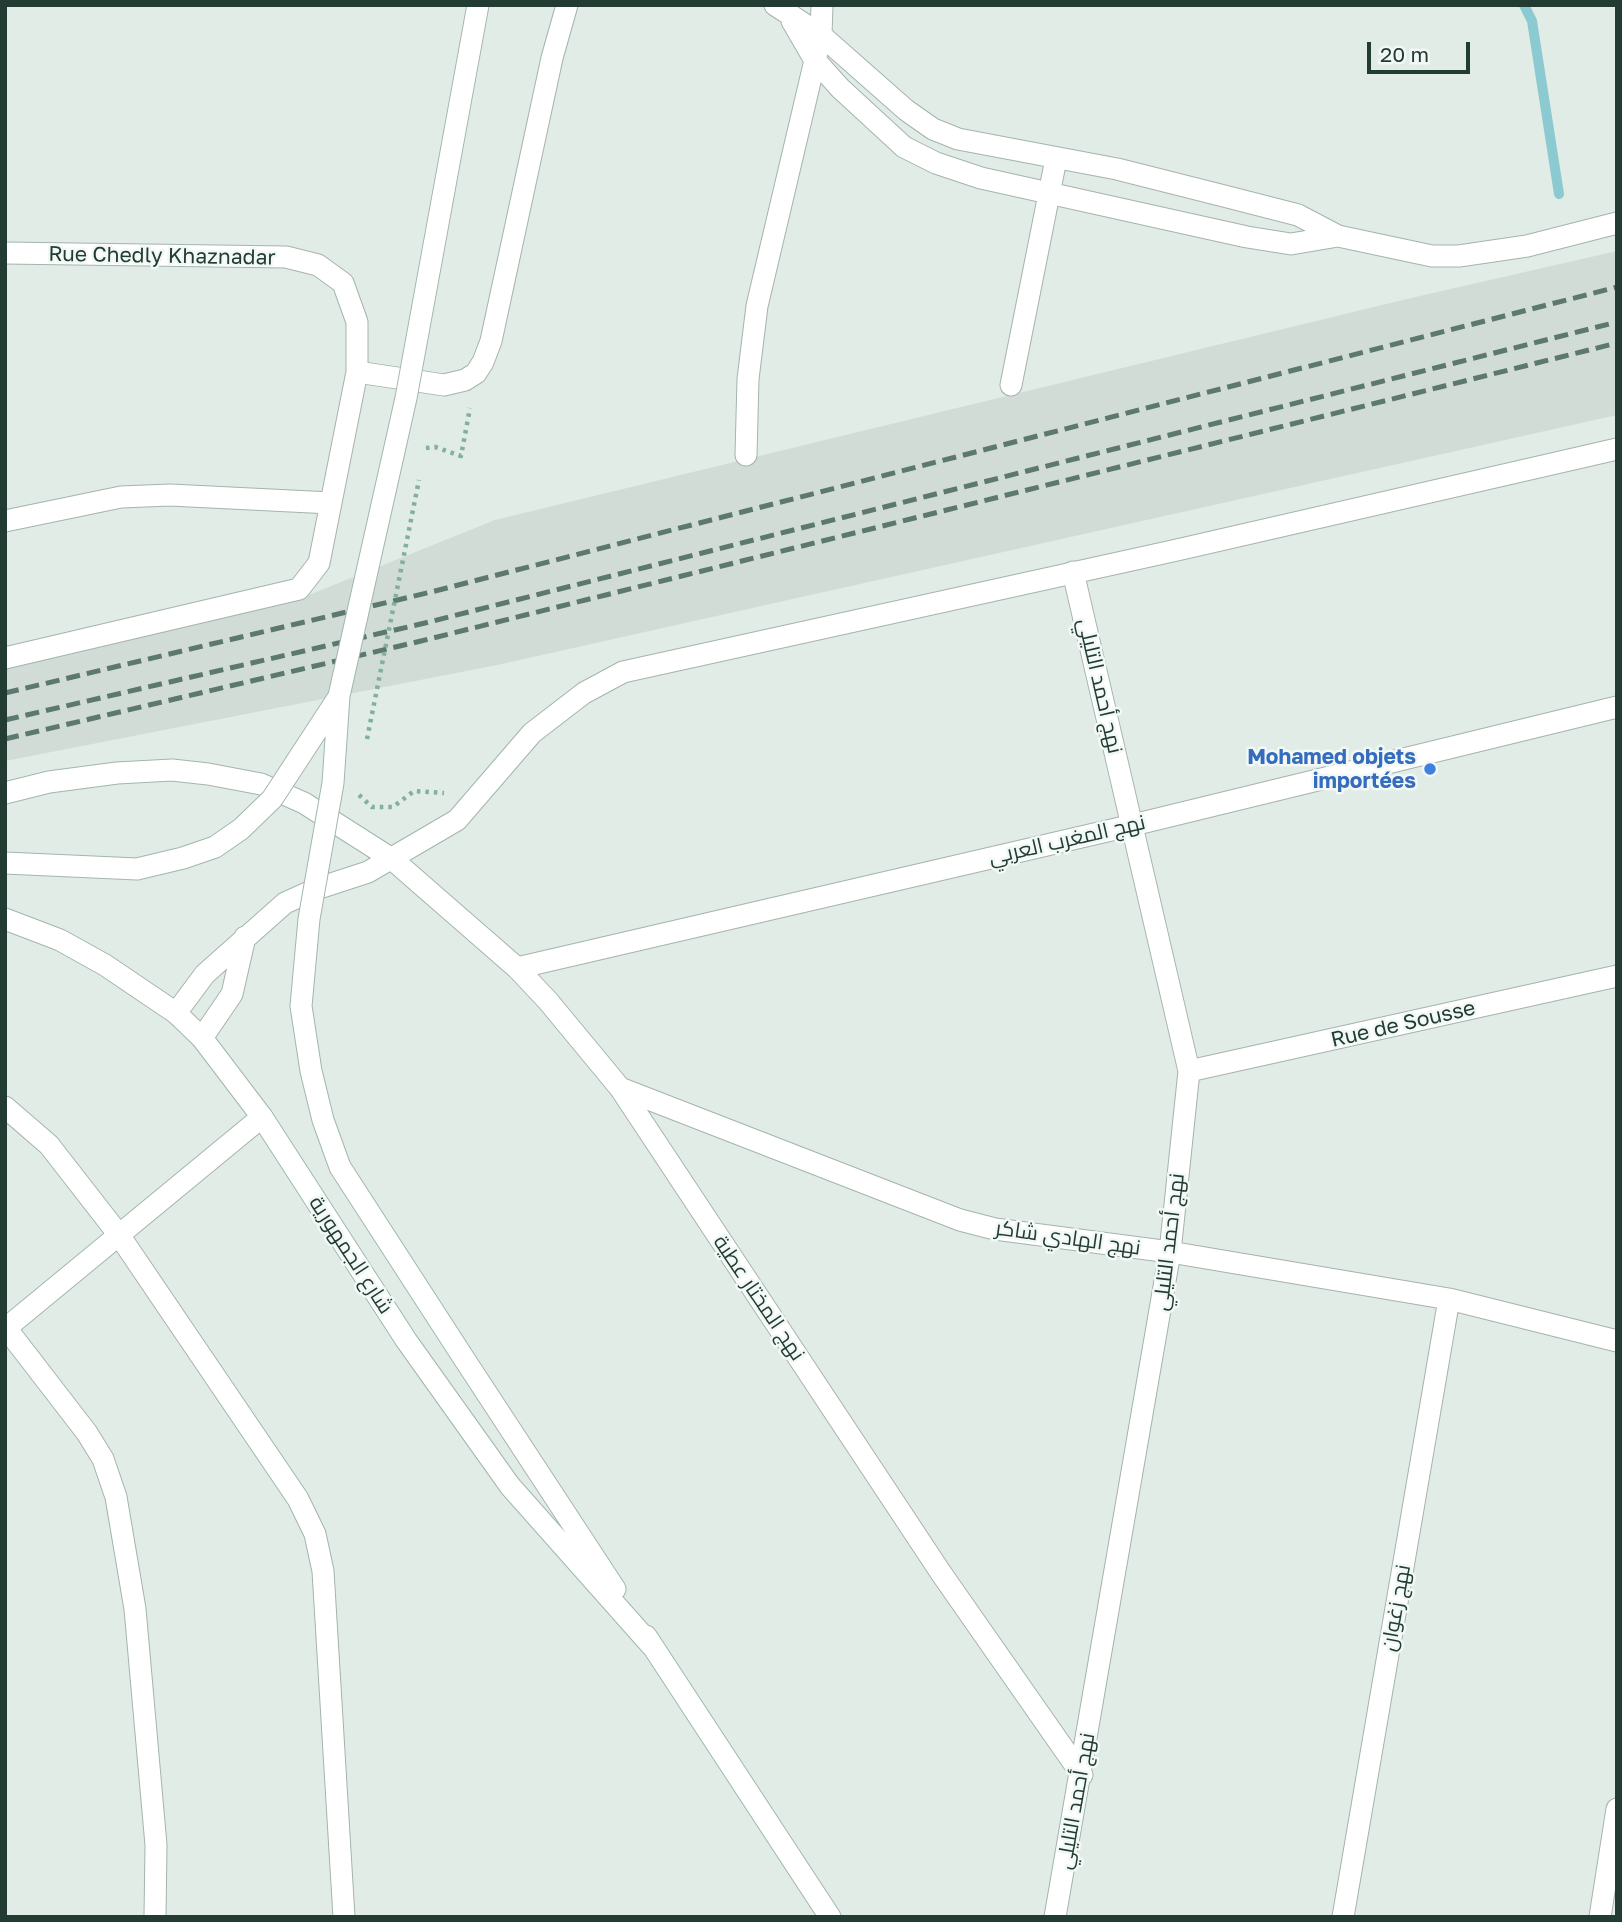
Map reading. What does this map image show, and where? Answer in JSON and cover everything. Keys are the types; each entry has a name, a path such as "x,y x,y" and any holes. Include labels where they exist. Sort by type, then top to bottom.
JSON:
{"street":[{"path":"478,5 406,398 339,696 333,783 309,919 301,1006 311,1071 323,1120 340,1167 830,1917"},
{"path":"5,658 299,589 319,563 357,372 443,385 464,380 476,373 491,341 552,58 567,5"},
{"path":"747,455 748,379 757,306 821,35 822,5"},
{"path":"783,12 821,35 906,110 933,129 968,141 1117,169 1298,215 1338,236 1432,256 1459,256 1527,246 1617,223"},
{"path":"783,12 814,58 840,88 904,147 936,163 981,178 1178,223 1292,244 1338,236"},
{"path":"1011,386 1056,159"},
{"name":"Rue Chedly Khaznadar","path":"5,253 286,257 318,265 342,284 358,322 357,372"},
{"path":"176,1013 205,974 285,903 316,889 369,872 457,820 532,733 584,693 623,672 1617,449"},
{"path":"5,521 121,497 170,495 331,503"},
{"name":"نهج أحمد التليلي","path":"1055,1917 1082,1775 1170,1252 1189,1072 1073,572"},
{"path":"5,863 137,869 215,847 241,829 272,799 339,696"},
{"name":"نهج المغرب العربي","path":"517,968 1133,825 1617,707"},
{"name":"نهج المختار عطية","path":"5,793 49,782 117,773 172,771 208,774 261,784 304,803 392,859 517,968 620,1088 941,1573 1082,1775"},
{"name":"شارع الجمهورية","path":"5,919 60,940 105,965 176,1013 202,1038 262,1117 406,1340 510,1486 652,1646"},
{"path":"202,1038 232,994 245,937"},
{"name":"Rue de Sousse","path":"1189,1072 1617,976"},
{"name":"نهج الهادي شاكر","path":"620,1088 960,1220 1016,1232 1170,1252 1449,1299 1617,1341"},
{"path":"5,1107 49,1145 119,1236 299,1499 315,1534 323,1571 344,1917"},
{"path":"155,1917 156,1845 135,1609 116,1497 103,1459 86,1433 5,1329 262,1117"},
{"name":"نهج زغوان","path":"1343,1917 1449,1299"},
{"path":"1600,1917 1617,1809"}],"path":[{"path":"423,461 426,448 435,447 461,456 476,373"},
{"path":"364,752 421,475"},
{"path":"356,791 372,807 393,807 414,791 449,793 457,820"}],"shaded area":[{"path":"1617,251 1617,415 497,665 5,761 5,669 294,601 495,520 1411,298"}],"waterway":[{"path":"1524,5 1532,21 1559,194"}],"railway":[{"path":"5,693 431,592 1617,287"},
{"path":"5,720 425,623 1617,322"},
{"path":"5,739 421,641 1617,343"}],"place":[{"name":"Mohamed objets importées","path":"1430,769"}]}
